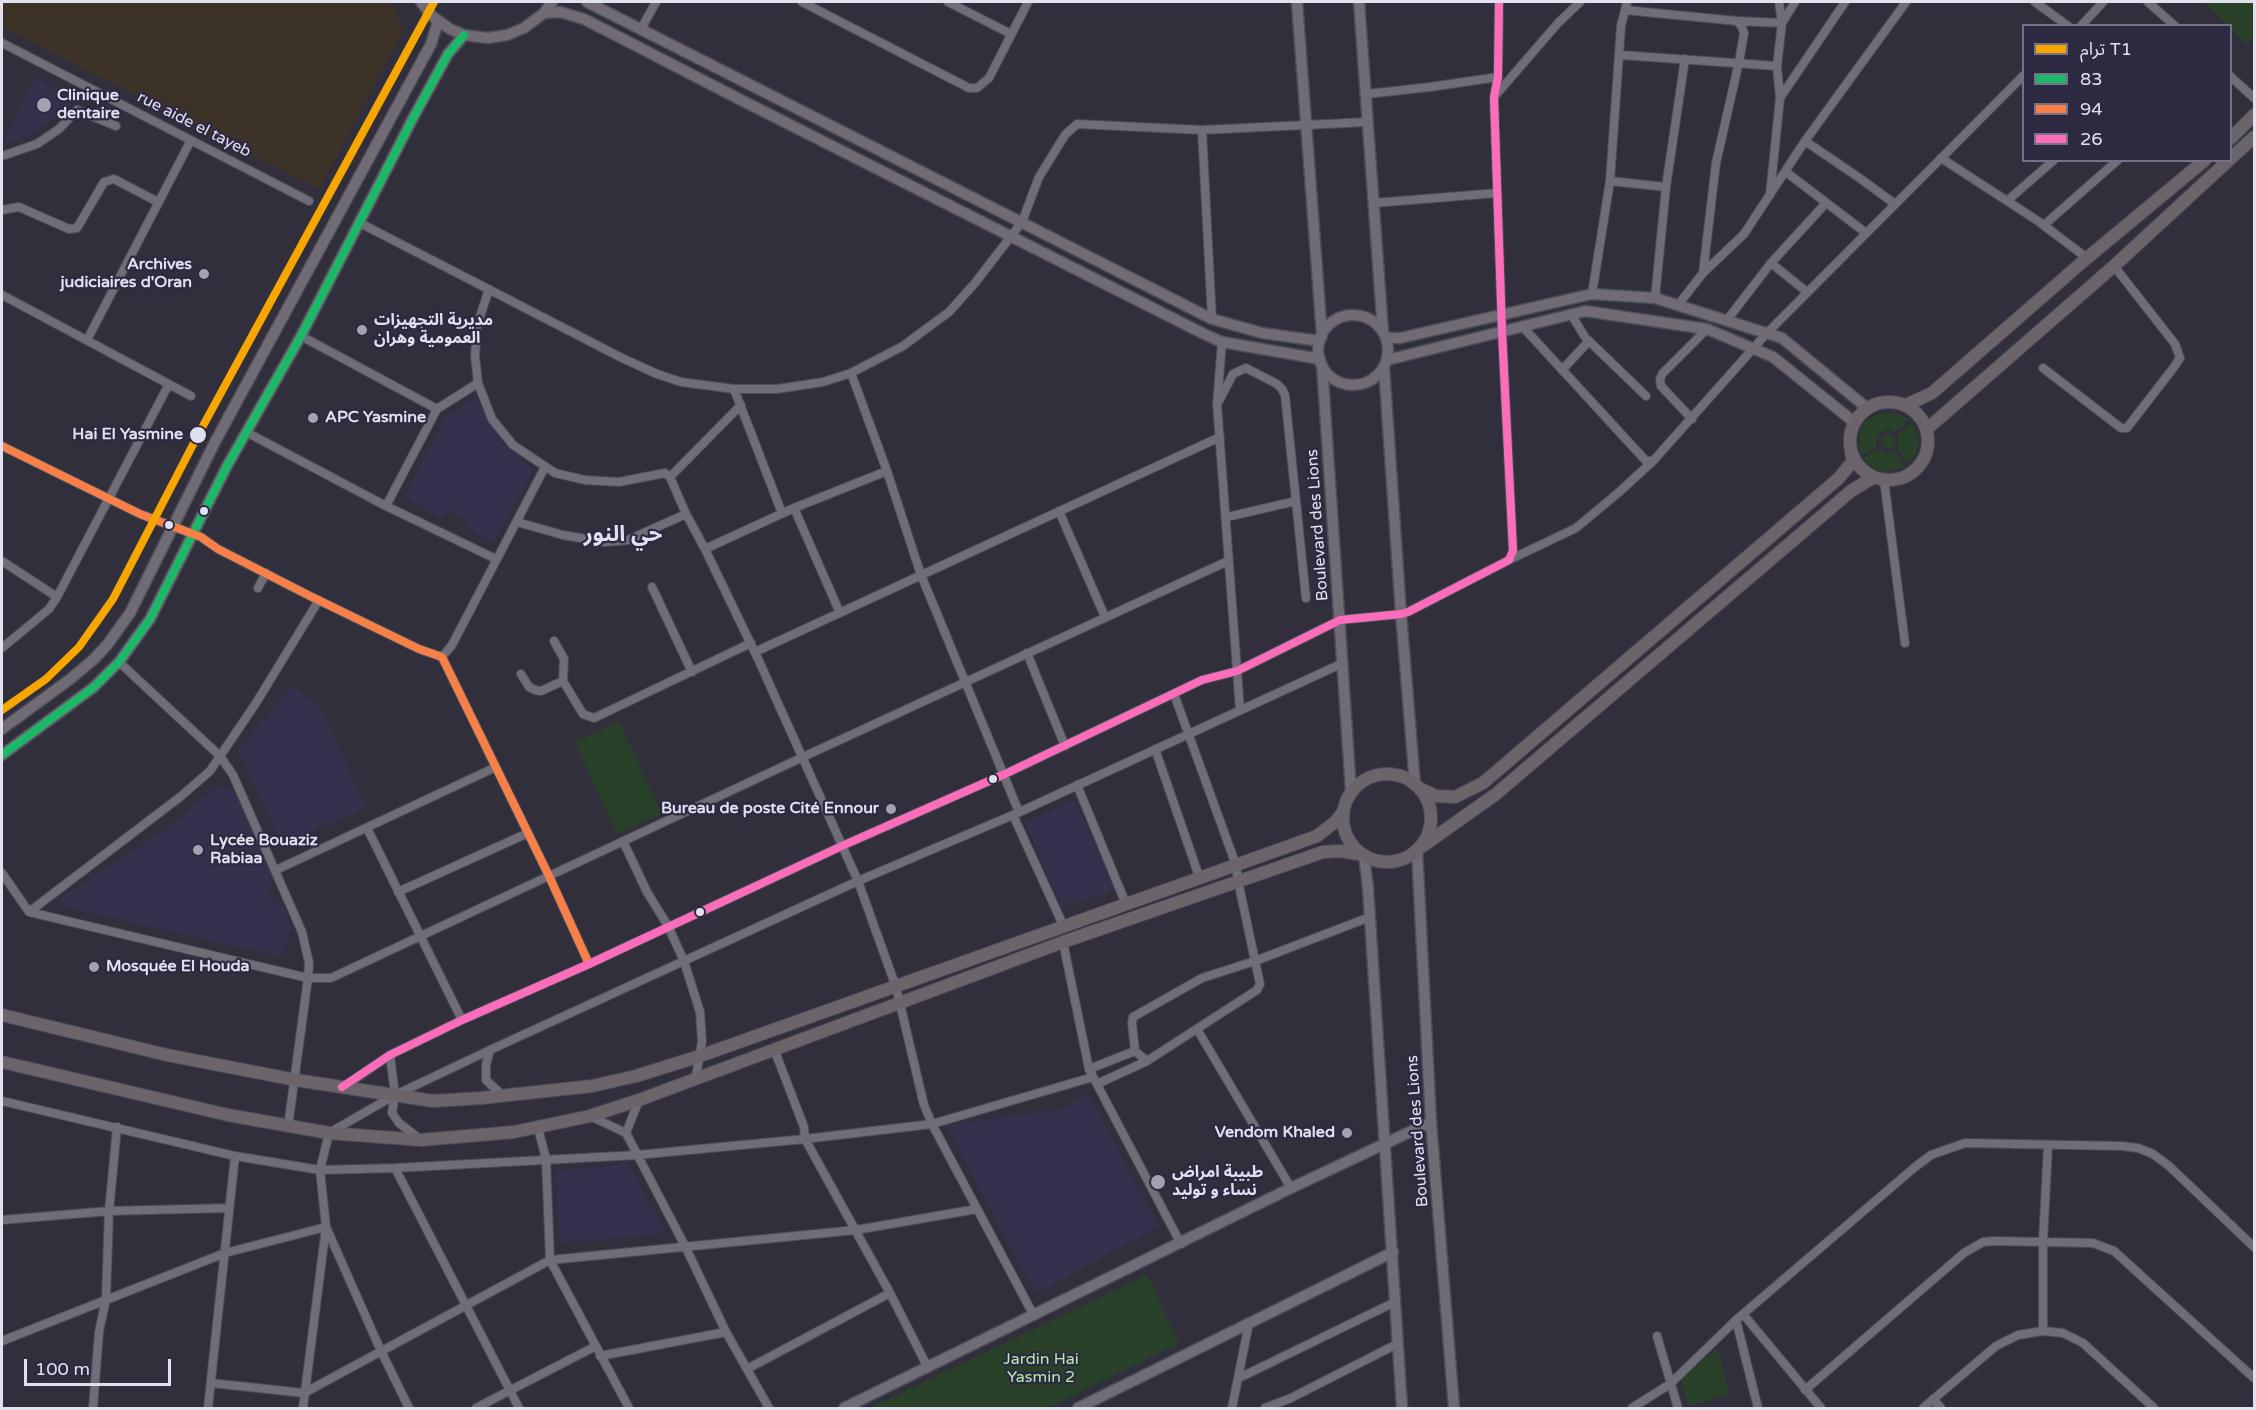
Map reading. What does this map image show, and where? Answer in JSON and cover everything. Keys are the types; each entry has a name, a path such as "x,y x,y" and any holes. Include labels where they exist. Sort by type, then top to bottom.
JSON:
{"main road":[{"path":"421,2 438,22 464,35 488,38 507,35 524,28 544,13 552,2"},
{"path":"587,2 1212,319 1279,337 1321,339"},
{"path":"1297,2 1321,362 1334,379 1353,385 1371,380 1385,363 1585,311 1707,329 1773,357 1854,422"},
{"path":"1343,812 1347,837 1354,847 1373,860 1392,862 1410,856 1424,843 1431,824 1429,805 1417,786 1401,614 1385,363 1388,349 1384,335 1359,2"},
{"path":"544,13 560,12 584,19 1222,342 1321,362"},
{"path":"2,729 75,675 107,645 130,613 215,442 431,44 438,22"},
{"path":"2,755 71,705 119,662 150,619 227,466 301,336 358,222 443,63 452,48 464,35"},
{"path":"2232,137 2254,115"},
{"path":"2232,158 2254,137"},
{"path":"1906,405 1932,393 2087,258 2203,162"},
{"path":"1927,429 2114,266 2228,162"},
{"path":"1321,339 1335,321 1354,315 1373,322 1384,335 1400,338 1592,294 1655,298 1782,338 1867,408"},
{"name":"Boulevard des Lions","path":"1321,362 1352,791"},
{"path":"2,1015 167,1055 296,1080 434,1101 503,1096 617,1081 700,1056 1317,836 1335,822 1343,812 1352,791 1359,784 1378,774 1399,775 1436,796 1455,797 1483,783 1839,478 1853,461 1851,452 1849,442 1854,422 1867,408 1886,401 1906,405 1915,411 1927,429 1929,440 1923,461 1916,470 1896,480 1879,479 1864,471 1851,452"},
{"path":"1417,850 1496,794 1851,491 1879,479"},
{"name":"Boulevard des Lions","path":"1417,850 1431,1122 1454,1408"},
{"path":"2,1062 228,1115 329,1133 421,1140 478,1137 538,1128 590,1116 639,1100 1063,942 1323,852 1340,851 1364,855"},
{"name":"Boulevard des Lions","path":"1364,855 1402,1408"}],"street":[{"path":"641,29 656,2"},
{"path":"802,2 969,88 977,88 989,78 1028,2"},
{"path":"948,2 1011,34"},
{"path":"1499,2 1498,77 1494,97 1513,551 1509,560"},
{"path":"1494,97 1558,23 1580,2"},
{"path":"1769,197 1780,98 1777,66 1782,23 1779,2"},
{"path":"1782,23 1796,2"},
{"path":"1780,98 1845,2"},
{"path":"1678,305 1703,273 1744,234 1805,141 1904,2"},
{"path":"2035,2 2065,24"},
{"path":"2083,24 2103,2"},
{"path":"2148,2 2173,24"},
{"path":"1592,294 1610,180 1621,26 1626,6 1737,21 1782,23"},
{"path":"1703,273 1716,163 1744,33 1737,21"},
{"name":"rue aide el tayeb","path":"2,43 309,201"},
{"path":"1620,55 1777,66"},
{"path":"1655,298 1666,187 1685,59"},
{"path":"1367,94 1498,77"},
{"path":"342,1087 390,1055 462,1020 1005,774 1202,680 1237,671 1340,620 1401,614 1575,528 1653,461 1767,333 2022,77"},
{"path":"2232,78 2254,98"},
{"path":"2,156 37,144 59,129 78,110 116,126"},
{"path":"358,222 657,374 681,382 734,389 753,390 801,386 851,373 903,346 935,324 960,301 1022,222 1039,177 1065,135 1077,124 1202,130 1368,122"},
{"path":"1202,130 1212,319"},
{"path":"87,340 190,140"},
{"path":"1805,141 1895,204"},
{"path":"1941,158 2044,225 2087,258"},
{"path":"2007,201 2052,162"},
{"path":"2044,225 2116,162"},
{"path":"1785,171 1866,233"},
{"path":"2,210 19,207 69,229 77,228 104,182 114,179 158,202"},
{"path":"1610,180 1666,187"},
{"path":"1374,202 1497,193"},
{"path":"1727,320 1772,263 1826,203"},
{"path":"1772,263 1807,292"},
{"path":"2043,368 2121,428 2127,428 2174,367 2180,358 2175,344 2114,266"},
{"path":"489,289 477,326 475,356 478,383 492,419 513,445 555,473 585,480 619,482 665,473 670,477 686,514 751,643 844,845 896,987 924,1105 932,1124 1034,1316"},
{"path":"2,295 191,396"},
{"path":"1571,315 1588,340 1646,396"},
{"path":"1522,326 1646,462 1653,461"},
{"path":"1692,419 1662,386 1660,380 1662,374 1707,329"},
{"path":"301,336 437,409"},
{"path":"1562,370 1588,340"},
{"path":"1222,342 1217,404 1240,710"},
{"path":"1217,404 1233,374 1246,368 1282,388 1285,395 1306,598"},
{"path":"851,373 887,471 921,575 964,682 1005,774 1016,814 1064,927"},
{"path":"386,506 437,409 478,383"},
{"path":"3,645 49,609 57,597 169,384"},
{"path":"734,389 782,513"},
{"path":"670,477 741,405"},
{"path":"246,432 386,506 496,559"},
{"path":"755,652 1220,437"},
{"path":"2,446 149,518 194,534 218,549 319,600 419,649 442,657 549,876 589,964"},
{"path":"442,657 452,645 545,467"},
{"path":"705,549 782,513 887,471"},
{"path":"1879,479 1905,643"},
{"path":"1227,517 1296,501"},
{"path":"794,508 840,613"},
{"path":"1059,512 1105,617"},
{"path":"517,522 563,535 604,542 628,540 686,514"},
{"path":"2,561 57,597"},
{"path":"2,873 29,912 308,978 324,979 339,975 1228,561"},
{"path":"258,588 266,573"},
{"path":"652,587 692,672"},
{"path":"29,912 180,797 210,771 256,703 319,600"},
{"path":"554,641 564,659 563,681 583,714 594,718 751,643"},
{"path":"1027,653 1065,746"},
{"path":"119,662 220,756 234,775 302,932 309,963 308,978 288,1127"},
{"path":"303,1408 326,1227 320,1170 329,1133 395,1095 490,1050 858,881 1016,814 1343,663"},
{"path":"521,674 529,687 541,691 563,681"},
{"path":"2,1101 235,1156 320,1170 395,1168 637,1155 932,1124 1147,1061 1257,990 1260,984 1236,865 1174,694"},
{"path":"1155,749 1200,879"},
{"path":"276,870 496,767"},
{"path":"1077,785 1126,904"},
{"path":"367,828 462,1020"},
{"path":"398,892 528,833"},
{"path":"623,841 684,961 700,1012 703,1027 696,1077"},
{"path":"1147,1061 1135,1051 1132,1023 1134,1017 1140,1012 1202,978 1255,961 1370,917"},
{"path":"1063,942 1093,1077 1181,1244"},
{"path":"1197,1029 1291,1188"},
{"path":"774,1049 804,1127 805,1139 890,1293 928,1368"},
{"path":"490,1050 486,1065 486,1080 503,1096"},
{"path":"1093,1077 1135,1051"},
{"path":"390,1055 395,1095 392,1109 394,1118 421,1140"},
{"path":"626,1133 639,1100"},
{"path":"590,1116 626,1133 685,1246 726,1332 769,1408"},
{"path":"844,1408 1291,1188 1431,1122"},
{"path":"93,1408 99,1332 106,1299 109,1211 117,1127"},
{"path":"538,1128 546,1159 550,1260 629,1408"},
{"path":"1632,1408 1670,1384 1739,1317 1931,1155 1965,1143 2138,1148 2153,1154 2169,1166 2254,1247"},
{"path":"2043,1331 2043,1241 2048,1146"},
{"path":"208,1408 235,1156"},
{"path":"395,1168 519,1408"},
{"path":"2,1220 109,1211 228,1208"},
{"path":"212,1383 304,1393 550,1260 855,1230 977,1209"},
{"path":"2,1341 225,1253 326,1227"},
{"path":"326,1227 409,1408"},
{"path":"1805,1390 1971,1247 1983,1242 1994,1241 2092,1243 2114,1251 2254,1378"},
{"path":"1081,1408 1393,1252"},
{"path":"747,1369 890,1293"},
{"path":"1239,1378 1395,1302"},
{"path":"1739,1317 1821,1408"},
{"path":"1739,1317 1758,1408"},
{"path":"1232,1408 1249,1323"},
{"path":"1923,1408 2006,1339 2029,1332 2043,1331 2062,1333 2083,1343 2143,1405 2154,1408"},
{"path":"600,1356 726,1332"},
{"path":"1657,1336 1678,1408"},
{"path":"1265,1408 1292,1398 1397,1344"},
{"path":"476,1408 596,1346"},
{"path":"1292,1398 1292,1408"},
{"path":"1933,1400 1941,1408"}],"shaded area":[{"path":"2,2 392,2 403,31 319,189 2,27"},
{"name":"Clinique dentaire","path":"35,77 73,97 61,113 32,134 3,145"},
{"path":"475,397 503,444 530,467 532,473 492,541 468,531 465,518 451,511 440,517 405,498 445,418"},
{"path":"292,687 320,706 366,808 281,844 238,749"},
{"name":"Lycée Bouaziz Rabiaa","path":"217,785 234,791 274,878 267,890 270,898 285,908 292,928 282,957 63,906 62,897 176,822"},
{"path":"1075,800 1115,890 1062,907 1025,822"},
{"path":"1087,1092 1159,1227 1035,1293 946,1125 1064,1109"},
{"path":"628,1164 666,1233 559,1243 556,1171"}],"green space":[{"path":"2204,2 2254,2 2254,36 2246,44 2232,29 2232,24 2227,24"},
{"path":"1879,413 1897,414 1910,419 1895,432 1888,430 1881,432 1877,428 1880,433 1876,441 1877,447 1861,455 1860,427 1869,418 1875,425 1870,418"},
{"path":"1913,422 1919,441 1916,453 1909,464 1897,449 1899,441 1897,435"},
{"path":"1886,434 1892,434 1896,441 1892,448 1886,448 1882,444 1882,438"},
{"path":"1878,449 1888,454 1895,451 1904,466 1883,472 1871,467 1863,458"},
{"path":"619,722 662,814 617,834 575,742"},
{"name":"Jardin Hai Yasmin 2","path":"1147,1275 1179,1343 1048,1408 870,1408"},
{"path":"1717,1348 1730,1394 1688,1406 1681,1379"}],"tram line":[{"name":"T1","path":"2,710 46,679 79,647 113,599 198,435 434,2"}],"transit line":[{"name":"26","path":"342,1087 390,1055 462,1020 1005,774 1202,680 1237,671 1340,620 1408,612 1509,560 1513,551 1494,97 1498,77 1499,2"},
{"name":"83","path":"2,755 94,687 119,662 150,619 227,466 301,336 413,118 448,54 464,35"},
{"name":"94","path":"2,446 140,514 201,537 218,549 310,596 419,649 442,657 549,876 589,964"}],"place":[{"name":"Clinique dentaire","path":"44,105"},
{"name":"Archives judiciaires d'Oran","path":"204,274"},
{"name":"مديرية التجهيزات العمومية وهران","path":"362,330"},
{"name":"APC Yasmine","path":"313,418"},
{"name":"Hai El Yasmine","path":"198,435"},
{"name":"Bureau de poste Cité Ennour","path":"891,809"},
{"name":"Lycée Bouaziz Rabiaa","path":"198,850"},
{"name":"Mosquée El Houda","path":"94,967"},
{"name":"Vendom Khaled","path":"1347,1133"},
{"name":"طبيبة امراض نساء و توليد","path":"1158,1182"}],"district":[{"name":"حي النور","path":"623,535"}]}
